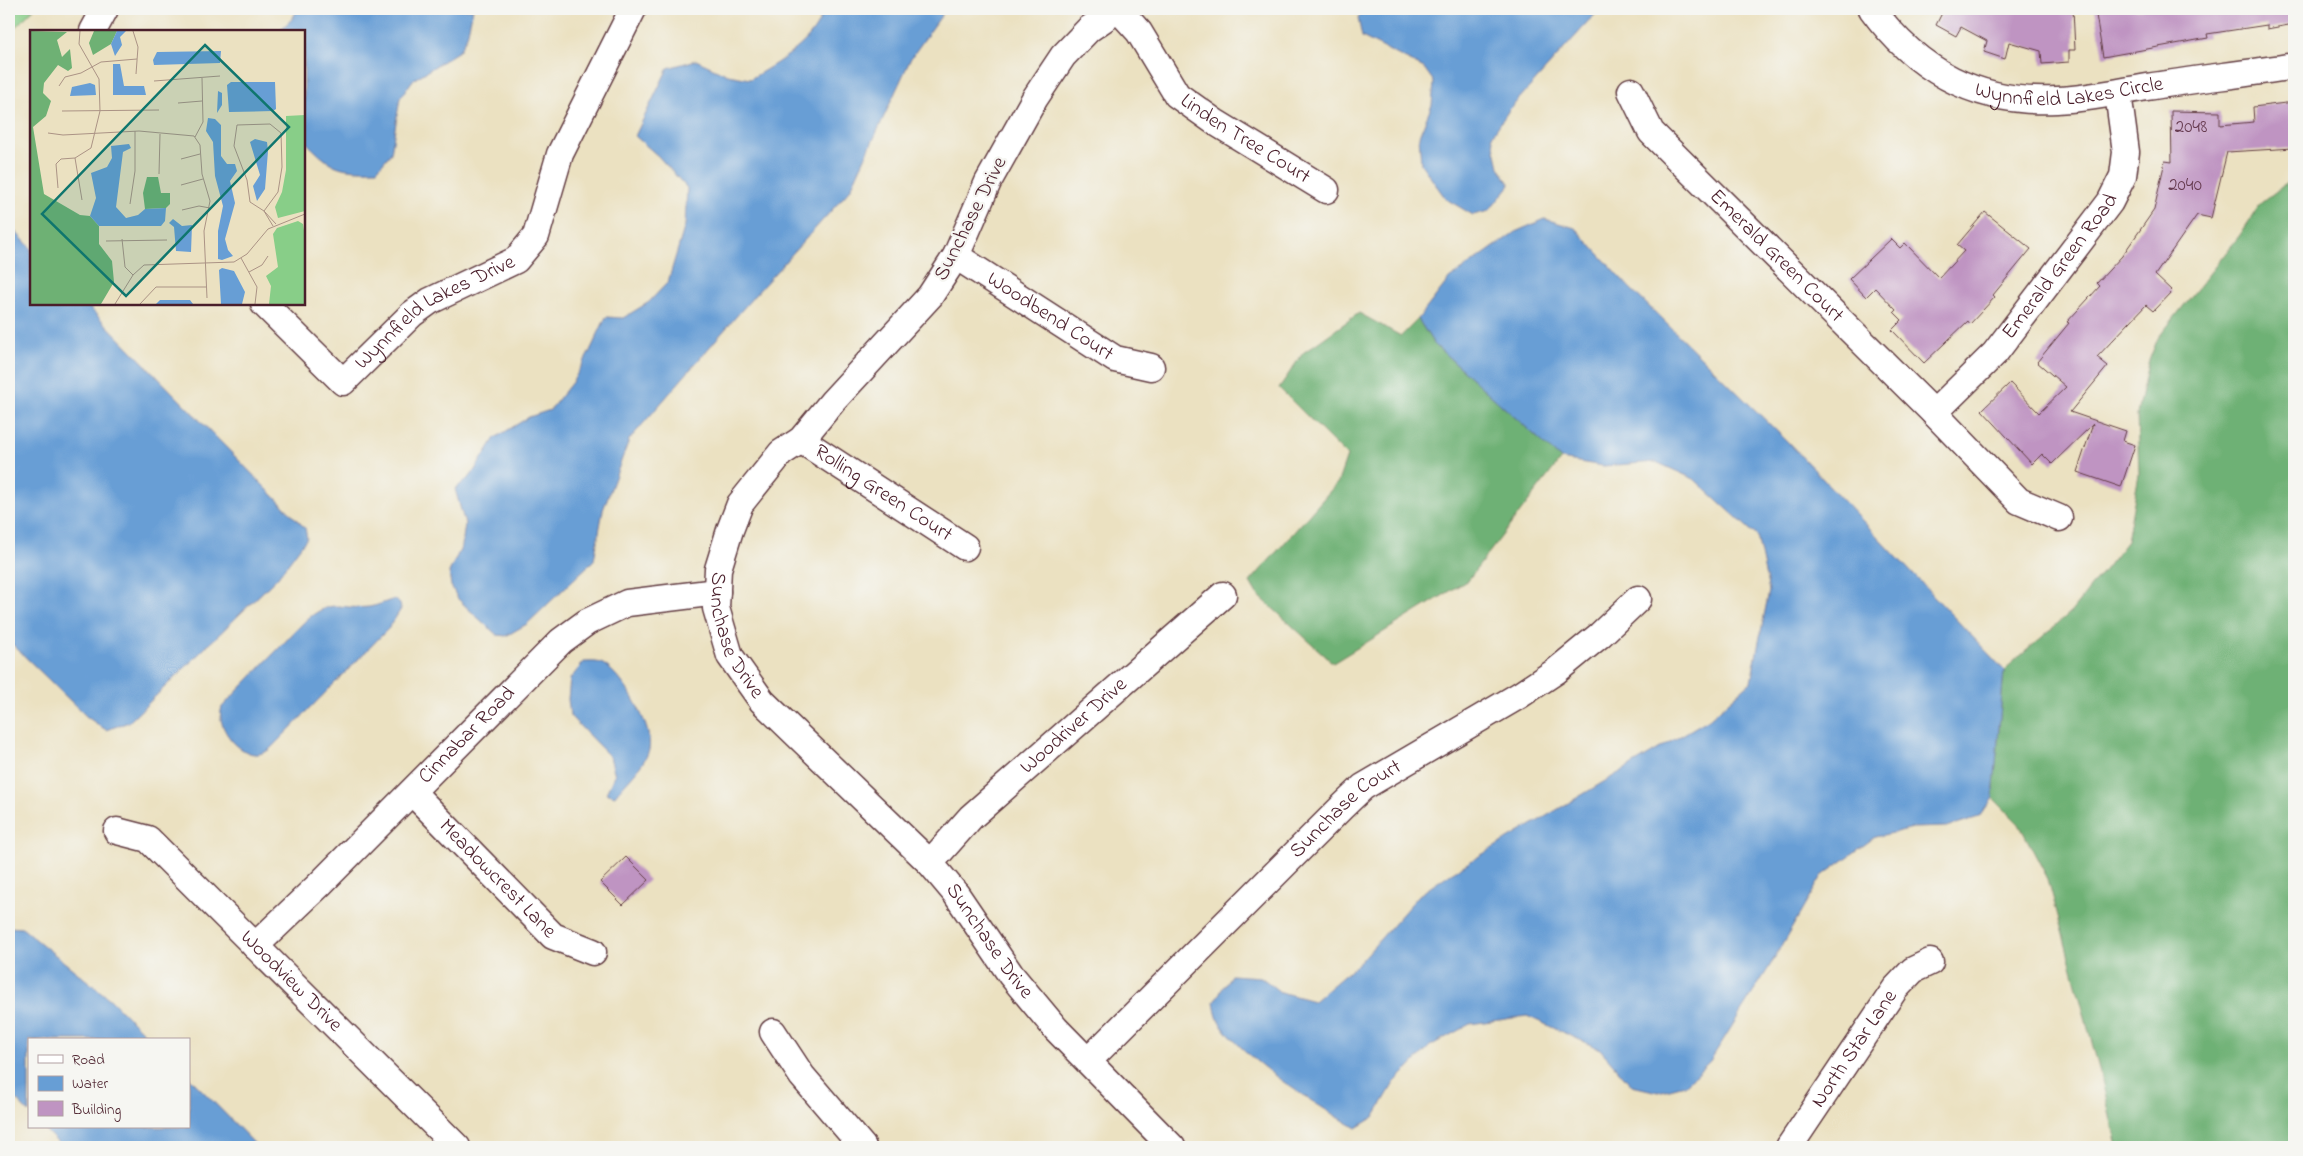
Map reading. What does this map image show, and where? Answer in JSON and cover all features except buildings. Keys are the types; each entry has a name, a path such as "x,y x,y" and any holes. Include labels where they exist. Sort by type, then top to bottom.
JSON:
{"street":[{"path":"94,30 104,9"},
{"name":"Wynnfield Lakes Drive","path":"265,305 343,382 412,314 429,301 516,260 536,236 560,154 633,9"},
{"name":"Linden Tree Court","path":"1118,9 1139,32 1177,95 1216,122 1326,190"},
{"name":"Sunchase Drive","path":"1118,9 1089,29 1063,56 1049,77 988,182 956,256 930,296 833,401 802,440 781,453 740,504 718,569 716,608 730,656 762,701 930,863 956,894 1012,975 1056,1028 1172,1147"},
{"name":"Wynnfield Lakes Circle","path":"1872,9 1899,42 1935,71 1970,88 2010,99 2068,100 2294,66"},
{"name":"Emerald Green Court","path":"1631,91 1651,132 1934,413 2019,501 2059,518"},
{"name":"Emerald Green Road","path":"1934,413 1996,353 2110,202 2123,176 2126,152 2118,93"},
{"name":"Woodbend Court","path":"956,256 1115,359 1151,367"},
{"name":"Rolling Green Court","path":"802,440 964,547"},
{"name":"Cinnabar Road","path":"255,946 412,792 561,641 587,622 627,604 717,592"},
{"name":"Woodriver Drive","path":"930,863 971,817 1223,595"},
{"name":"Sunchase Court","path":"1088,1061 1363,787 1520,696 1600,635 1638,599"},
{"name":"Meadowcrest Lane","path":"412,792 553,936 593,952"},
{"name":"Woodview Drive","path":"117,831 148,838 457,1147"},
{"name":"North Star Lane","path":"1789,1147 1894,990 1913,970 1930,962"},
{"path":"773,1032 802,1076 863,1147"}],"green space":[{"path":"9,9 34,9 9,33"},
{"path":"2294,181 2294,1147 2117,1147 2102,1080 2048,879 2019,824 1993,798 2004,670 2071,612 2127,541 2139,474 2137,414 2148,363 2158,338 2240,235 2261,203 2288,182"},
{"path":"1359,313 1401,336 1418,319 1434,344 1561,459 1468,580 1333,663 1257,594 1250,582 1338,482 1347,456 1279,388 1303,353"}],"water":[{"path":"298,9 473,9 467,36 459,51 413,80 400,98 391,153 377,170 353,170 336,166 321,157 305,141 305,30 280,30 292,19"},
{"path":"823,9 946,9 911,58 850,190 754,296 629,440 603,510 594,560 527,624 506,636 497,635 458,599 451,586 449,572 462,546 465,524 455,489 471,476 495,438 529,417 550,410 573,381 606,317 623,318 649,302 668,282 685,225 687,188 658,156 635,136 668,68 696,60 728,75 750,79 783,59 804,41 813,32"},
{"path":"1367,9 1600,9 1509,110 1492,136 1499,167 1510,185 1489,211 1473,215 1446,199 1421,164 1419,136 1432,105 1434,82 1424,68 1362,37 1358,18"},
{"path":"1545,219 1575,228 1629,287 1787,441 2004,670 1993,798 1979,817 1947,827 1913,828 1875,837 1822,876 1768,969 1710,1061 1685,1085 1658,1092 1632,1086 1600,1049 1527,1016 1470,1024 1430,1046 1394,1083 1374,1117 1356,1128 1282,1080 1245,1052 1231,1036 1218,1019 1214,1002 1231,975 1261,977 1280,992 1314,1001 1361,961 1419,895 1451,873 1709,719 1751,682 1769,591 1757,536 1694,479 1656,462 1603,466 1561,459 1434,344 1418,319 1449,279 1515,232"},
{"path":"9,225 30,247 30,305 87,305 305,528 307,538 277,578 129,722 106,730 87,717 9,641"},
{"path":"395,599 400,604 401,609 389,628 269,750 260,754 254,754 247,752 234,743 224,729 221,714 222,707 306,620 330,607 369,607"},
{"path":"584,662 601,663 611,670 628,690 647,728 649,750 647,756 615,796 606,793 615,775 610,757 570,716 568,699 570,679"},
{"path":"9,927 22,928 111,1000 149,1038 28,1038 28,1112 9,1092"},
{"path":"190,1078 258,1147 62,1147 43,1128 190,1128"}]}
